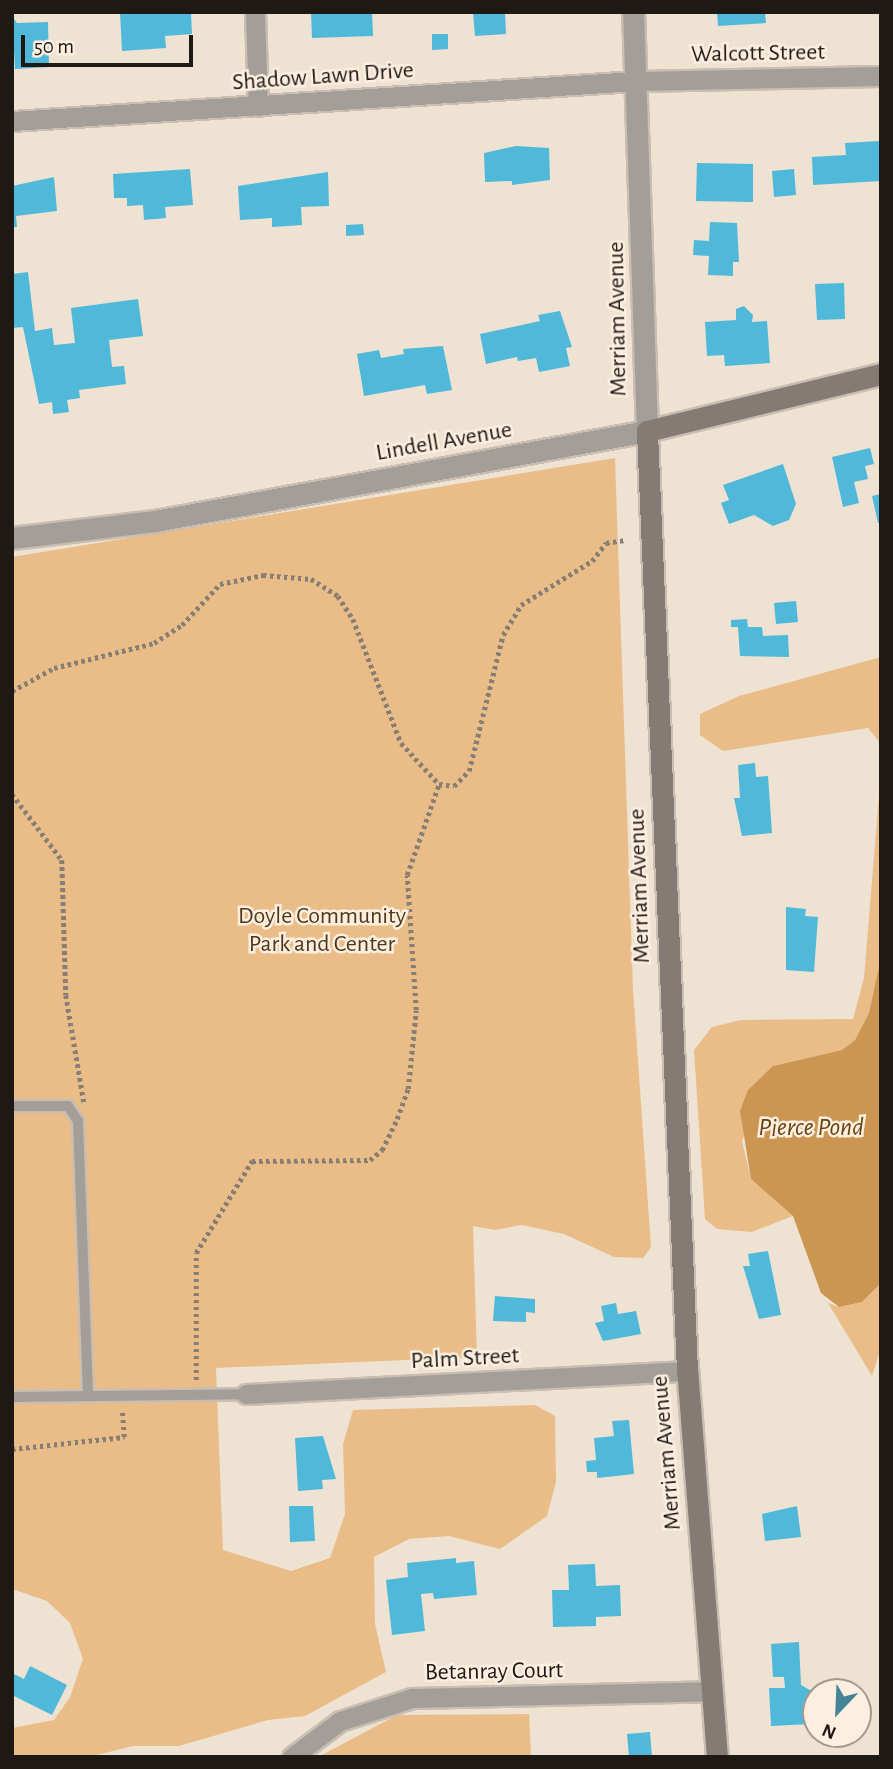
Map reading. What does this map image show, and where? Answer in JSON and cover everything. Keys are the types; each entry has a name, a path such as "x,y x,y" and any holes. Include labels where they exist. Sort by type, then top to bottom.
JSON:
{"main road":[{"name":"Lindell Avenue","path":"647,431 881,374"},
{"name":"Merriam Avenue","path":"647,431 687,1371 717,1757"}],"street":[{"path":"255,12 258,106"},
{"name":"Merriam Avenue","path":"633,12 647,431"},
{"name":"Walcott Street","path":"636,81 881,76"},
{"name":"Shadow Lawn Drive","path":"12,121 636,81"},
{"name":"Lindell Avenue","path":"12,538 155,521 647,431"},
{"name":"Palm Street","path":"246,1394 687,1371"},
{"name":"Betanray Court","path":"292,1757 340,1721 412,1698 712,1691"}],"lane":[{"path":"12,1106 68,1106 76,1115 88,1394"},
{"path":"12,1396 196,1392 246,1394"}],"path":[{"path":"12,691 54,668 154,643 182,625 220,584 263,575 311,579 338,596 354,619 401,743 439,783 461,783 469,771 503,635 521,605 592,561 607,543 626,540"},
{"path":"196,1392 196,1253 252,1161 370,1160 382,1150 397,1119 408,1089 416,1010 407,875 439,783"},
{"path":"12,794 62,860 71,1041 85,1093 76,1115"},
{"path":"12,1449 124,1437 120,1394"}],"green space":[{"name":"Doyle Community Park and Center","path":"615,458 633,989 651,1247 643,1258 614,1257 564,1234 522,1225 495,1230 473,1226 477,1357 216,1368 223,1550 291,1571 330,1558 345,1514 343,1444 353,1410 535,1405 555,1416 556,1482 547,1516 500,1549 449,1536 409,1539 374,1557 375,1624 386,1672 305,1716 268,1720 179,1746 133,1746 89,1757 12,1757 12,1728 54,1720 70,1697 83,1659 70,1623 47,1601 12,1589 12,557"},
{"path":"881,657 881,744 868,728 723,751 700,735 700,714 739,696"},
{"path":"881,771 881,957 869,1013 855,1040 842,1050 773,1066 742,1141 751,1179 793,1216 752,1232 717,1229 705,1219 694,1050 712,1027 741,1020 853,1019 864,978"},
{"path":"881,1283 881,1348 872,1376 828,1303 839,1307 862,1302"},
{"path":"529,1714 531,1757 318,1757 397,1715"}],"water":[{"name":"Pierce Pond","path":"881,957 881,1283 862,1302 839,1307 821,1293 793,1216 751,1179 740,1111 748,1090 773,1066 842,1050 855,1040 869,1013"}],"building":[{"path":"120,12 191,12 192,34 165,36 166,48 122,51"},
{"path":"311,12 372,12 373,36 312,38"},
{"path":"473,12 505,12 506,34 475,36"},
{"path":"717,12 765,12 766,23 718,26"},
{"path":"12,16 17,23 48,22 49,67 15,69"},
{"path":"432,34 448,34 448,49 432,50"},
{"path":"879,141 881,181 813,185 812,157 846,155 845,143"},
{"path":"516,146 549,148 550,180 512,185 512,181 485,182 484,153"},
{"path":"697,163 753,164 753,202 696,201"},
{"path":"190,169 193,205 165,207 166,218 144,220 143,205 127,206 127,198 114,198 113,174"},
{"path":"794,169 796,195 774,197 772,171"},
{"path":"328,172 329,206 301,207 302,225 272,227 272,218 240,220 238,186"},
{"path":"54,177 57,211 16,216 17,227 12,227 12,186"},
{"path":"710,222 737,223 739,262 733,262 733,276 708,275 709,256 693,255 694,240 709,241"},
{"path":"363,224 364,235 346,236 346,225"},
{"path":"28,272 35,331 52,328 54,345 75,343 71,308 138,299 143,336 109,340 112,367 124,366 126,384 79,390 80,398 67,400 69,412 53,414 52,402 39,404 23,327 12,328 12,274"},
{"path":"844,283 845,319 817,320 815,284"},
{"path":"744,306 753,315 752,322 767,321 770,363 725,366 724,355 707,356 705,322 736,320 736,309"},
{"path":"560,311 572,347 566,348 570,366 539,372 536,358 518,361 517,357 486,364 480,334 540,321 538,315"},
{"path":"443,346 452,390 427,394 425,385 364,396 357,354 379,350 381,358 404,354 403,349"},
{"path":"870,448 874,464 865,466 868,479 854,482 859,503 843,507 832,457"},
{"path":"783,464 796,504 789,520 773,526 754,515 729,524 721,503 729,500 723,485"},
{"path":"881,494 881,523 878,523 872,496"},
{"path":"796,601 798,622 776,624 774,603"},
{"path":"747,619 748,627 762,627 763,636 788,635 789,657 740,656 738,627 731,627 731,620"},
{"path":"755,763 756,777 768,776 772,833 742,836 734,798 740,798 738,765"},
{"path":"786,907 806,909 805,916 818,917 814,972 786,970"},
{"path":"768,1251 781,1315 759,1319 743,1266 750,1266 748,1254"},
{"path":"495,1296 535,1299 535,1313 526,1312 526,1322 493,1321"},
{"path":"616,1303 618,1314 636,1311 641,1334 603,1341 595,1323 604,1321 601,1306"},
{"path":"629,1420 634,1474 597,1478 597,1472 587,1472 586,1461 596,1460 594,1438 614,1436 612,1421"},
{"path":"323,1436 336,1479 322,1480 323,1489 298,1491 295,1438"},
{"path":"289,1506 313,1506 315,1541 290,1542"},
{"path":"797,1506 801,1537 765,1541 762,1514"},
{"path":"456,1558 456,1563 474,1561 477,1595 434,1599 433,1593 421,1594 425,1631 392,1635 386,1580 408,1577 407,1563"},
{"path":"595,1564 596,1586 620,1585 621,1616 596,1617 596,1626 553,1627 552,1590 569,1590 568,1565"},
{"path":"799,1642 802,1724 771,1726 769,1688 785,1688 784,1677 773,1677 771,1644"},
{"path":"30,1666 67,1685 52,1715 12,1695 12,1673 24,1679"},
{"path":"650,1732 652,1757 629,1757 627,1734"}]}
